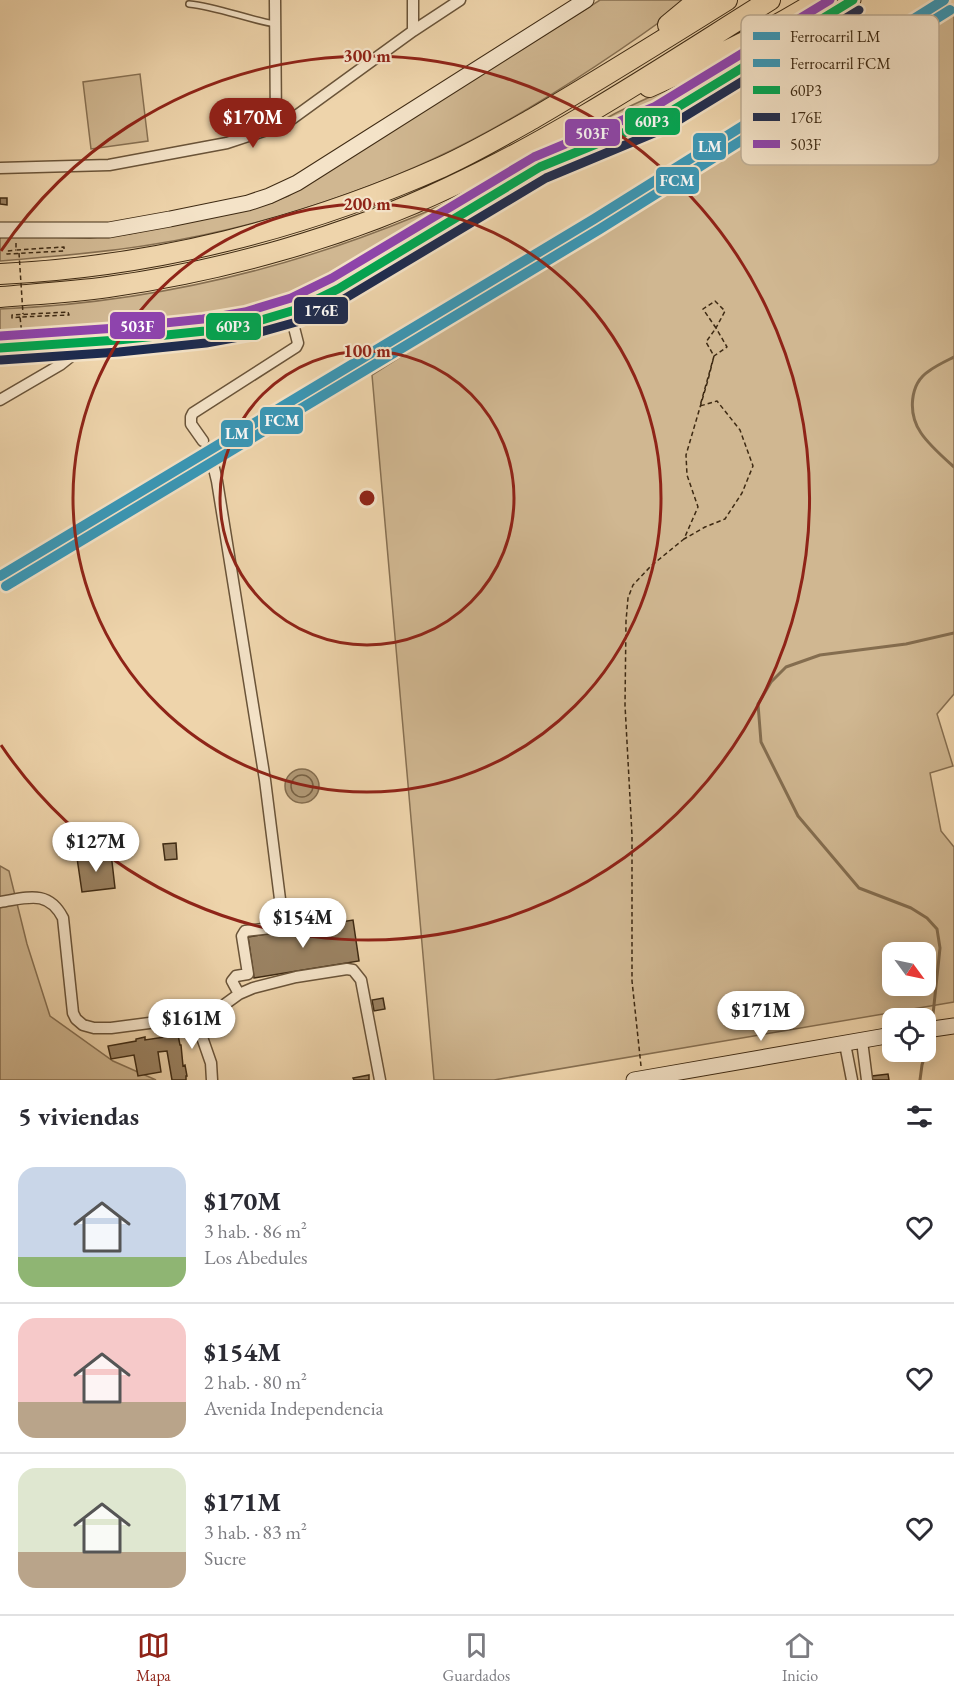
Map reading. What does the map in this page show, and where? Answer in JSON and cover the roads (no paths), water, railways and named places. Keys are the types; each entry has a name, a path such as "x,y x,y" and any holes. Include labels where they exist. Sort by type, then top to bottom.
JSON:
{"highway":[{"path":"598,81 698,0"},
{"path":"0,274 58,270 170,254 231,240 343,207 461,158 598,81 727,0"},
{"path":"746,15 770,0"},
{"path":"794,15 819,0"},
{"path":"0,297 108,287 189,273 347,229 390,213 450,188 514,155 575,121 741,18"},
{"path":"575,121 741,44"}],"street":[{"path":"275,0 276,127"},
{"path":"413,0 413,31"},
{"path":"0,168 109,165 226,143 276,127 289,121 413,31 460,0"},
{"path":"2,230 109,230 248,203 269,196 297,183 586,0"},
{"path":"829,15 854,0"},
{"path":"0,348 164,336 261,321 290,312 338,289 540,167 566,154 660,118 741,69"},
{"path":"203,441 191,424 190,417 193,413 296,347 298,343 290,312"},
{"path":"0,400 60,365 89,342"},
{"path":"211,456 215,467 265,780 283,923 280,927 245,931 242,936 248,974 236,976 232,981 239,994"},
{"path":"0,902 43,898 55,905 63,918 73,1013 83,1025 94,1028 111,1028 195,1017 217,1010 239,994 253,988 296,977 353,970 361,980 380,1080"},
{"path":"195,1017 211,1063 212,1080"},
{"path":"936,1029 954,1026"},
{"path":"638,1079 671,1077 882,1037"},
{"path":"862,1041 867,1080"},
{"path":"845,1044 852,1080"}],"lane":[{"path":"189,4 275,24"}],"water":[{"path":"302,769 314,774 319,786 314,798 302,803 290,798 285,786 290,774"}],"waterway":[{"path":"954,357 922,377 914,391 913,400 914,417 921,433 932,447 954,467"},
{"path":"934,1008 940,948 937,929 927,918 911,908 859,888 798,816 761,742 758,704 771,682 786,667 820,655 906,644 954,633"},
{"path":"920,1080 923,1062"}],"rail line":[{"name":"LM","path":"920,15 944,0"},
{"name":"FCM","path":"939,17 950,10"},
{"name":"LM","path":"0,576 594,219 741,127"},
{"name":"FCM","path":"6,586 600,229 741,141"}]}
